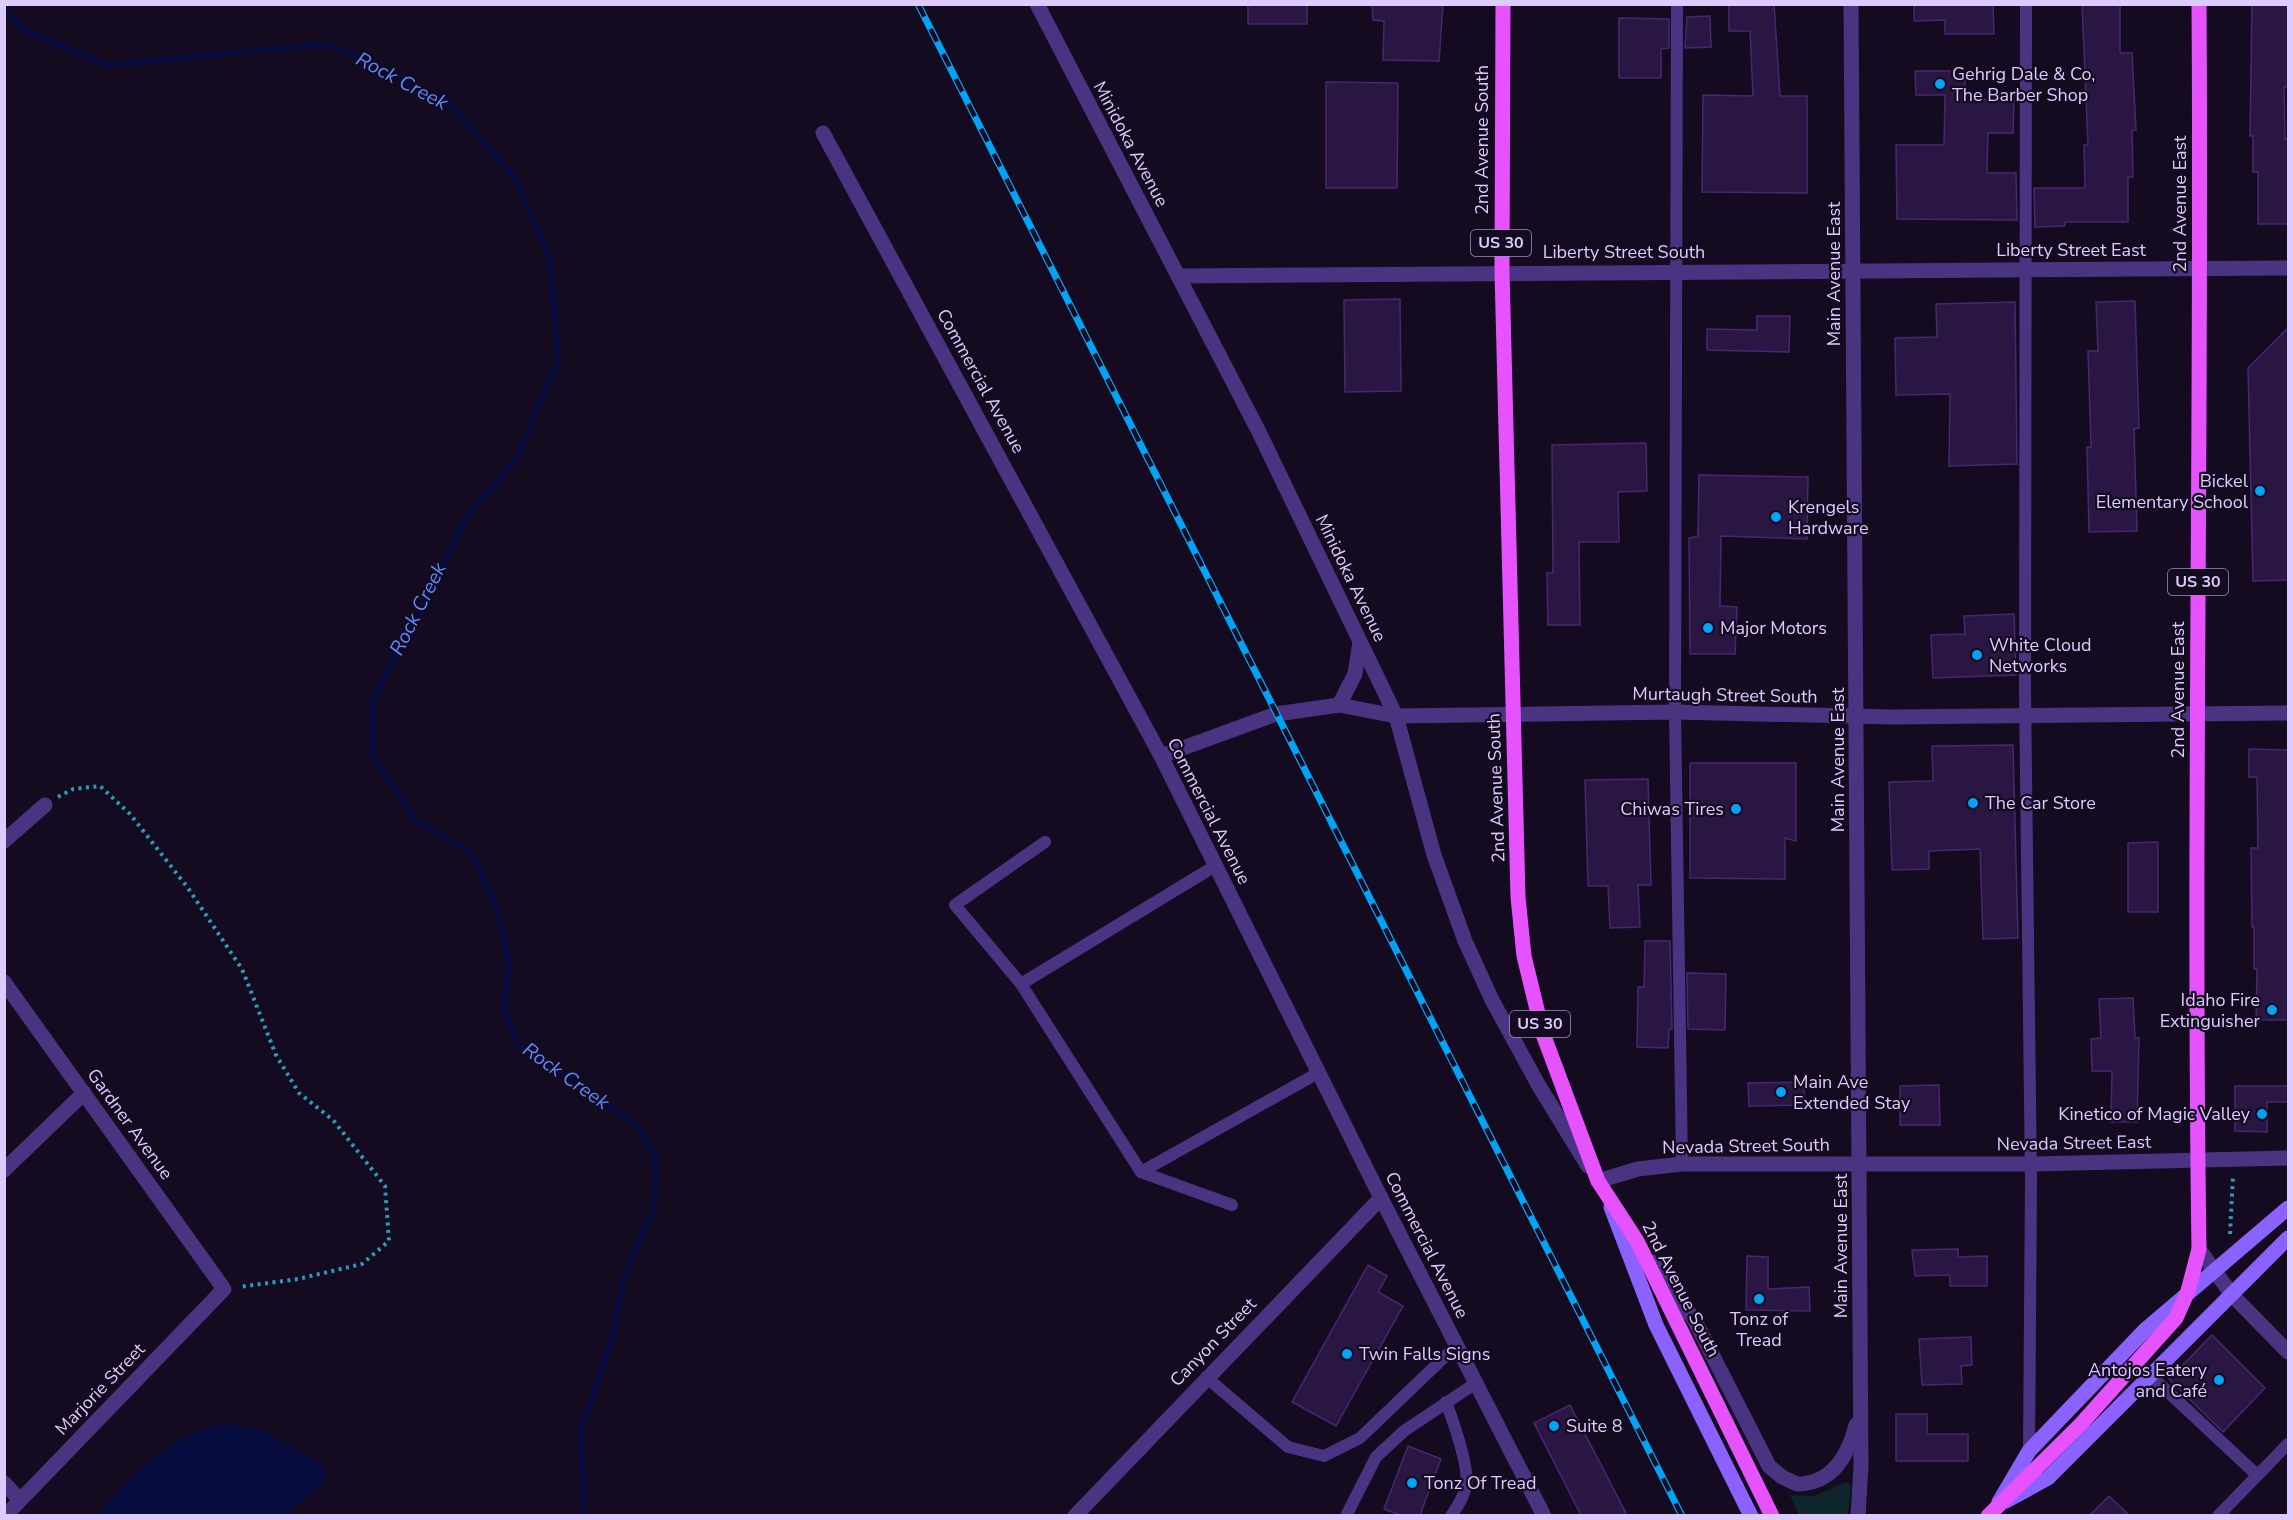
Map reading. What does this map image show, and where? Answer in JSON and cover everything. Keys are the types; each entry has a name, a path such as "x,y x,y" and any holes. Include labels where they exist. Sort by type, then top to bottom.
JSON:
{"main road":[{"name":"2nd Avenue South","path":"1503,4 1502,272 1518,897 1524,956 1542,1034 1598,1181 1607,1199 1637,1241 1772,1515"},
{"name":"2nd Avenue East","path":"1992,1513 2081,1424 2176,1318 2188,1291 2199,1249 2197,712 2201,268 2199,4"},
{"path":"1607,1199 1656,1325 1751,1515"},
{"path":"1992,1513 2029,1451 2145,1330 2213,1269 2289,1208"},
{"path":"1992,1513 2048,1478 2289,1238"}],"street":[{"name":"Minidoka Avenue","path":"1037,4 1258,430 1396,716 1438,866 1465,941 1492,1000 1539,1086 1598,1181"},
{"name":"Main Avenue East","path":"1851,4 1861,1165 1861,1405 1858,1515"},
{"name":"Commercial Avenue","path":"823,133 1161,756 1318,1073 1542,1514"},
{"name":"Liberty Street East","path":"1853,271 2289,268"},
{"name":"Liberty Street South","path":"1178,276 1853,271"},
{"path":"1339,705 1355,674 1360,642"},
{"name":"Murtaugh Street South","path":"1161,756 1276,714 1339,705 1396,716 1675,712 1858,716 2289,713"},
{"path":"4,841 45,805"},
{"name":"Gardner Avenue","path":"4,982 224,1289"},
{"path":"4,1170 84,1093"},
{"name":"Nevada Street East","path":"1861,1165 2289,1158"},
{"name":"Nevada Street South","path":"1598,1181 1638,1169 1682,1164 1861,1165"},
{"name":"Canyon Street","path":"1075,1515 1381,1198"},
{"path":"1637,1241 1695,1321 1769,1466 1782,1477 1797,1484 1805,1484 1822,1478 1836,1468 1848,1450 1861,1405"},
{"path":"2199,1249 2232,1295 2289,1352"},
{"name":"Marjorie Street","path":"5,1515 224,1289"},
{"path":"4,1483 20,1500"}],"lane":[{"path":"1677,4 1675,712 1682,1164"},
{"path":"2026,4 2025,714 2031,1164 2029,1451"},
{"path":"1045,842 955,904 1020,984 1141,1172 1232,1205"},
{"path":"1020,984 1215,866"},
{"path":"1141,1172 1318,1073"},
{"path":"1206,1377 1288,1447 1324,1456 1360,1438 1456,1346"},
{"path":"2151,1376 2257,1475"},
{"path":"1346,1515 1376,1457 1404,1431 1476,1383"},
{"path":"1446,1402 1459,1439 1467,1484 1458,1506 1451,1515"},
{"path":"2218,1515 2289,1444"}],"path":[{"path":"45,805 73,789 100,786 130,814 188,888 242,969 276,1054 299,1093 333,1120 385,1186 389,1241 362,1264 298,1278 224,1289"},
{"path":"2230,1244 2233,1176"}],"green space":[{"path":"1846,1482 1851,1486 1848,1515 1799,1515 1790,1495 1814,1496"}],"shaded area":[{"path":"225,1423 264,1431 323,1465 327,1480 286,1515 97,1515 138,1471 154,1458 187,1437"}],"building":[{"path":"1248,4 1307,4 1307,24 1248,24"},
{"path":"1372,4 1443,4 1439,61 1383,60 1384,21 1373,20"},
{"path":"1729,4 1774,4 1780,96 1807,96 1807,193 1702,192 1703,95 1753,96 1750,31 1729,31"},
{"path":"1914,4 1993,4 1994,34 1945,34 1945,20 1914,21"},
{"path":"2082,4 2120,4 2120,53 2132,53 2136,130 2132,130 2133,177 2128,177 2128,222 2065,222 2065,226 2035,227 2034,188 2085,188 2084,145 2088,145"},
{"path":"2252,4 2289,4 2289,87 2284,87 2285,139 2289,139 2289,224 2258,224 2258,172 2253,172 2253,136 2250,136"},
{"path":"1710,16 1711,47 1685,48 1687,17"},
{"path":"1619,18 1669,19 1669,48 1661,49 1661,78 1619,78"},
{"path":"1915,71 1965,71 1965,99 2014,100 2013,133 1988,133 1987,173 2016,173 2017,220 1897,219 1896,145 1944,145 1945,95 1916,95"},
{"path":"1326,82 1398,83 1397,188 1326,188"},
{"path":"1400,299 1401,391 1345,392 1344,300"},
{"path":"2135,301 2139,428 2134,429 2137,531 2089,532 2087,447 2091,447 2088,351 2098,351 2096,302"},
{"path":"2015,302 2017,464 1949,466 1950,394 1896,395 1895,338 1937,337 1936,304"},
{"path":"1757,316 1790,316 1789,352 1707,350 1707,329 1757,330"},
{"path":"2289,327 2289,580 2253,581 2248,368"},
{"path":"1646,443 1647,491 1618,492 1619,542 1579,542 1580,625 1548,625 1547,573 1553,573 1552,445"},
{"path":"1699,475 1808,477 1807,539 1721,536 1720,606 1737,607 1735,654 1690,654 1689,538 1698,536"},
{"path":"2014,614 2016,675 1933,678 1931,635 1965,634 1964,616"},
{"path":"2013,745 2018,938 1983,939 1980,849 1929,851 1929,869 1892,870 1889,782 1933,781 1932,746"},
{"path":"2249,749 2289,750 2289,1020 2256,1020 2257,969 2254,969 2251,848 2258,848 2257,777 2249,777"},
{"path":"1690,763 1796,763 1796,841 1785,838 1785,879 1690,878"},
{"path":"1648,779 1651,885 1638,885 1640,927 1610,928 1608,886 1588,886 1585,780"},
{"path":"2158,842 2158,912 2128,912 2128,843"},
{"path":"1645,941 1670,941 1672,1029 1669,1029 1668,1048 1637,1047 1638,987 1644,987"},
{"path":"1687,973 1726,974 1725,1030 1688,1029"},
{"path":"2133,998 2135,1038 2139,1038 2137,1122 2111,1122 2112,1071 2092,1071 2091,1039 2101,1038 2099,999"},
{"path":"1804,1082 1804,1105 1749,1106 1748,1083"},
{"path":"1939,1085 1940,1125 1900,1125 1900,1086"},
{"path":"2235,1086 2289,1086 2289,1102 2267,1102 2267,1132 2235,1131"},
{"path":"1958,1249 1958,1257 1987,1256 1987,1286 1950,1286 1950,1275 1915,1276 1912,1250"},
{"path":"1747,1256 1768,1257 1768,1289 1809,1287 1810,1311 1746,1310"},
{"name":"Twin Falls Signs","path":"1368,1265 1387,1276 1378,1292 1403,1306 1336,1426 1292,1402"},
{"path":"2212,1335 2265,1388 2223,1432 2169,1379"},
{"path":"1971,1337 1972,1365 1961,1366 1962,1384 1922,1385 1919,1339"},
{"path":"1570,1405 1627,1515 1581,1515 1534,1423"},
{"path":"1896,1414 1927,1414 1927,1434 1968,1434 1968,1461 1896,1461"},
{"path":"1408,1446 1441,1459 1420,1515 1400,1515 1384,1509"},
{"path":"2109,1496 2129,1515 2090,1515"}],"waterway":[{"name":"Rock Creek","path":"4,10 26,31 107,65 326,44 372,63 450,104 515,178 550,257 558,359 518,456 465,519 437,580 373,699 373,756 415,820 472,853 496,905 509,963 504,1007 518,1045 598,1097 638,1127 656,1159 654,1206 623,1281 613,1335 581,1430 585,1516"}],"railway":[{"path":"918,4 1682,1516"}],"place":[{"name":"Gehrig Dale & Co, The Barber Shop","path":"1940,84"},
{"name":"Bickel Elementary School","path":"2260,491"},
{"name":"Krengels Hardware","path":"1776,517"},
{"name":"Major Motors","path":"1708,628"},
{"name":"White Cloud Networks","path":"1977,655"},
{"name":"The Car Store","path":"1973,803"},
{"name":"Chiwas Tires","path":"1736,809"},
{"name":"Idaho Fire Extinguisher","path":"2272,1010"},
{"name":"Main Ave Extended Stay","path":"1781,1092"},
{"name":"Kinetico of Magic Valley","path":"2262,1114"},
{"name":"Tonz of Tread","path":"1759,1299"},
{"name":"Twin Falls Signs","path":"1347,1354"},
{"name":"Antojos Eatery and Café","path":"2219,1380"},
{"name":"Suite 8","path":"1554,1426"},
{"name":"Tonz Of Tread","path":"1412,1483"}]}
